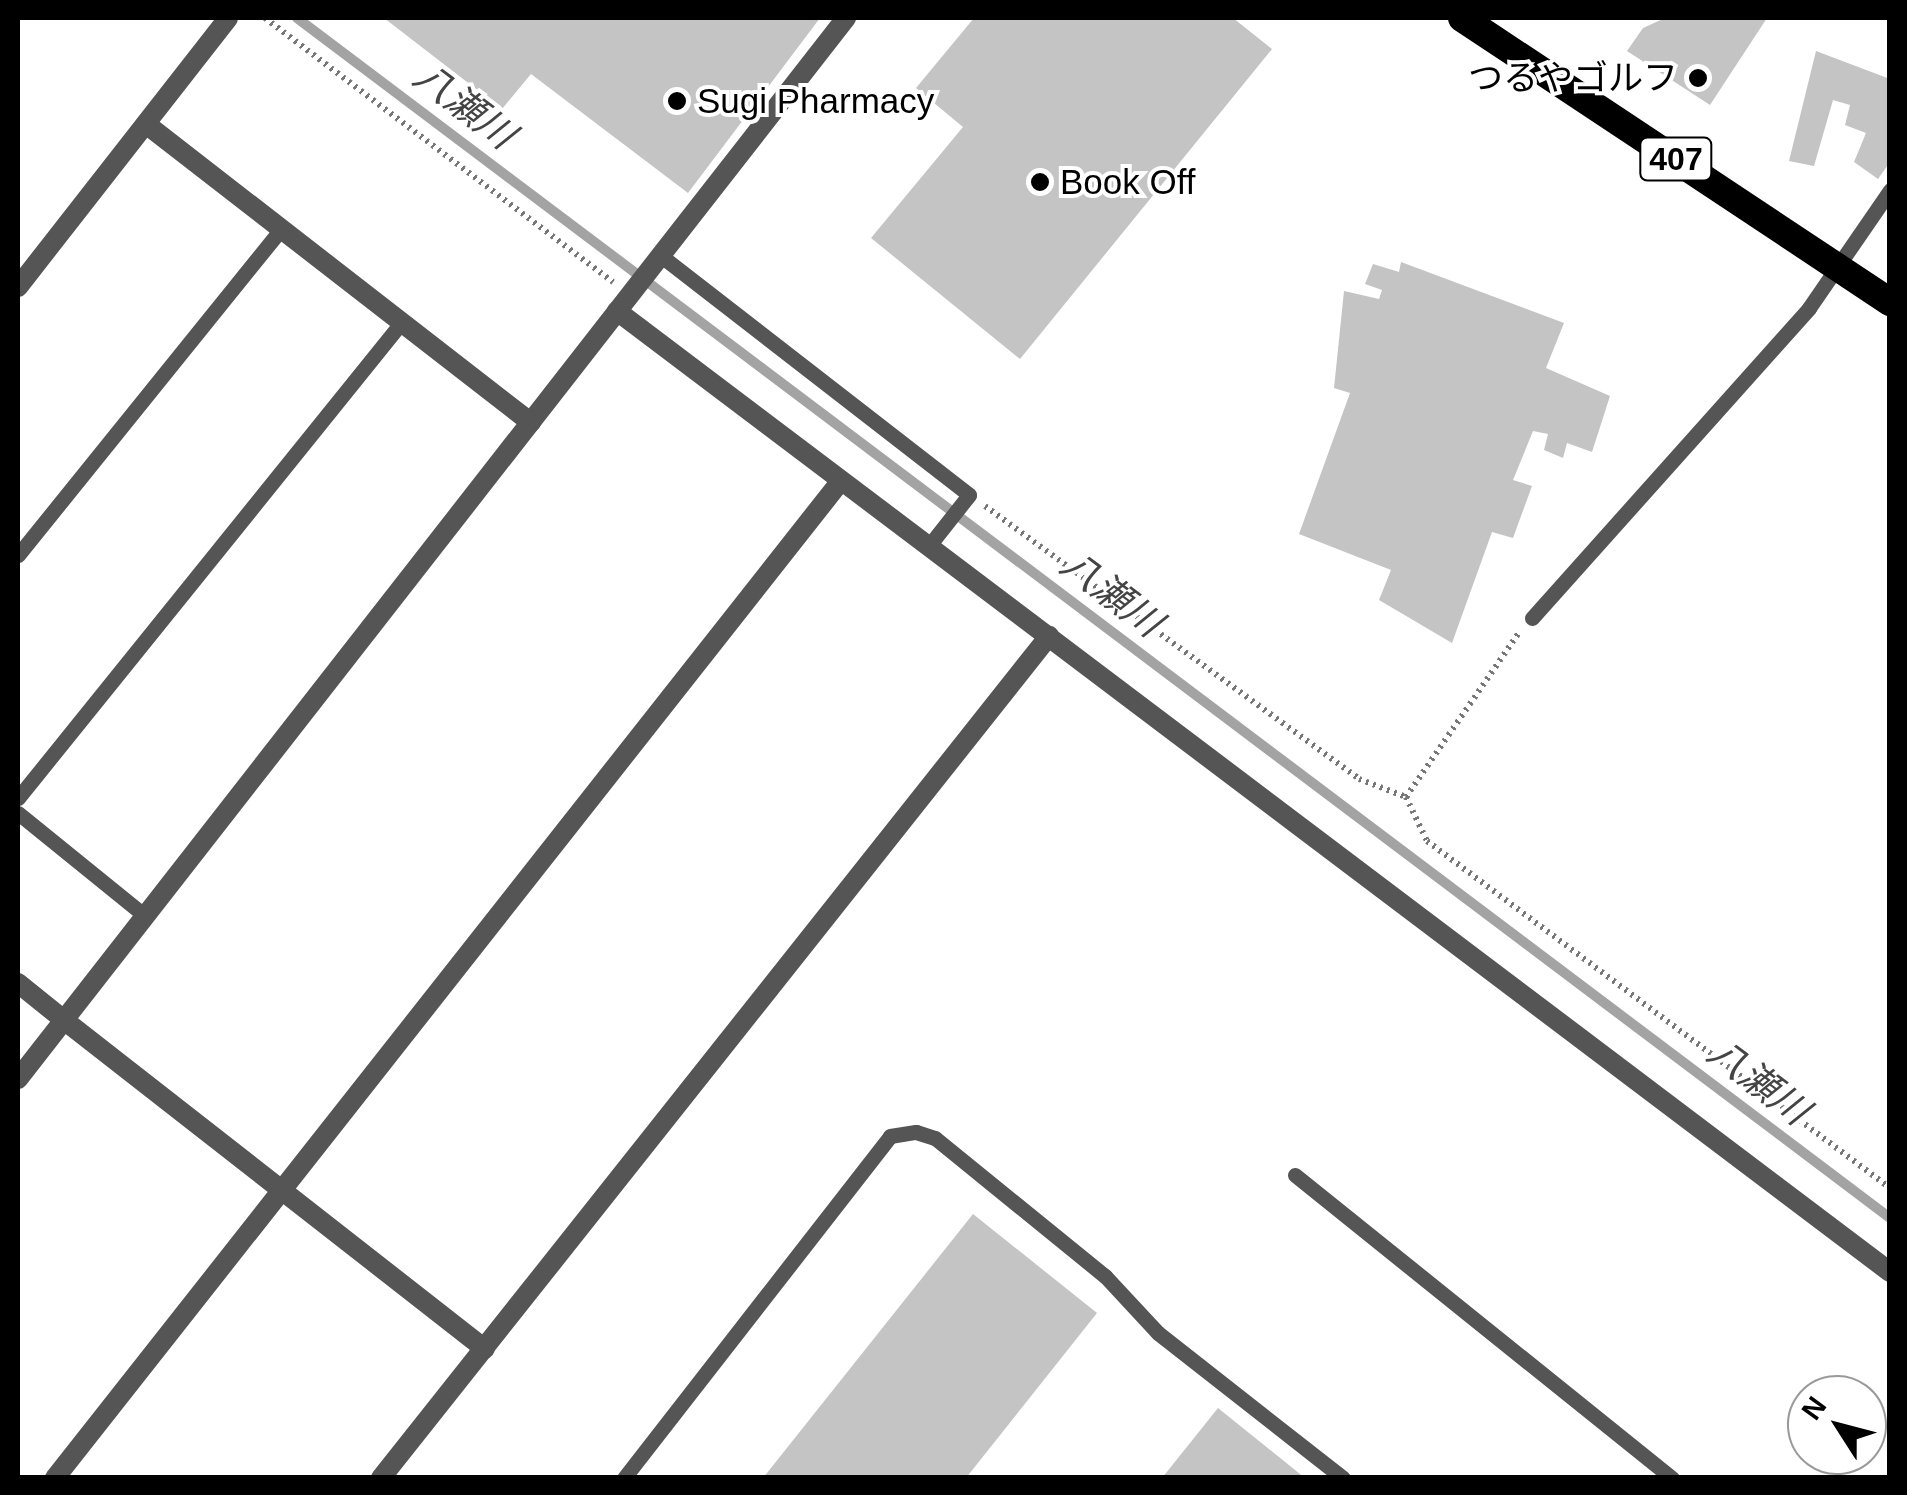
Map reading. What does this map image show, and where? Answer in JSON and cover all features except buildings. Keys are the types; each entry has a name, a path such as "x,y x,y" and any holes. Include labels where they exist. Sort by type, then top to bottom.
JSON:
{"highway":[{"name":"407","path":"1462,18 1890,302"}],"street":[{"path":"18,287 228,18"},
{"path":"18,1079 846,18"},
{"path":"146,124 531,423"},
{"path":"626,300 840,482 1890,1272"},
{"path":"54,1478 840,482"},
{"path":"382,1478 1048,636"},
{"path":"18,983 284,1186 484,1349"}],"lane":[{"path":"1532,618 1838,265 1890,190"},
{"path":"18,555 280,229"},
{"path":"656,262 967,497 928,547"},
{"path":"18,798 401,322"},
{"path":"18,813 145,916"},
{"path":"624,1478 890,1136 916,1132 935,1138 1105,1276 1158,1333 1343,1478"},
{"path":"1294,1175 1672,1478"}],"path":[{"path":"265,18 626,300"},
{"path":"967,497 1359,779 1406,797 1427,841 1890,1188"},
{"path":"1406,797 1490,665 1532,618"}],"waterway":[{"name":"八瀬川","path":"297,18 1890,1218"}],"place":[{"name":"つるやゴルフ","path":"1698,78"},
{"name":"Sugi Pharmacy","path":"677,101"},
{"name":"Book Off","path":"1040,182"}]}
